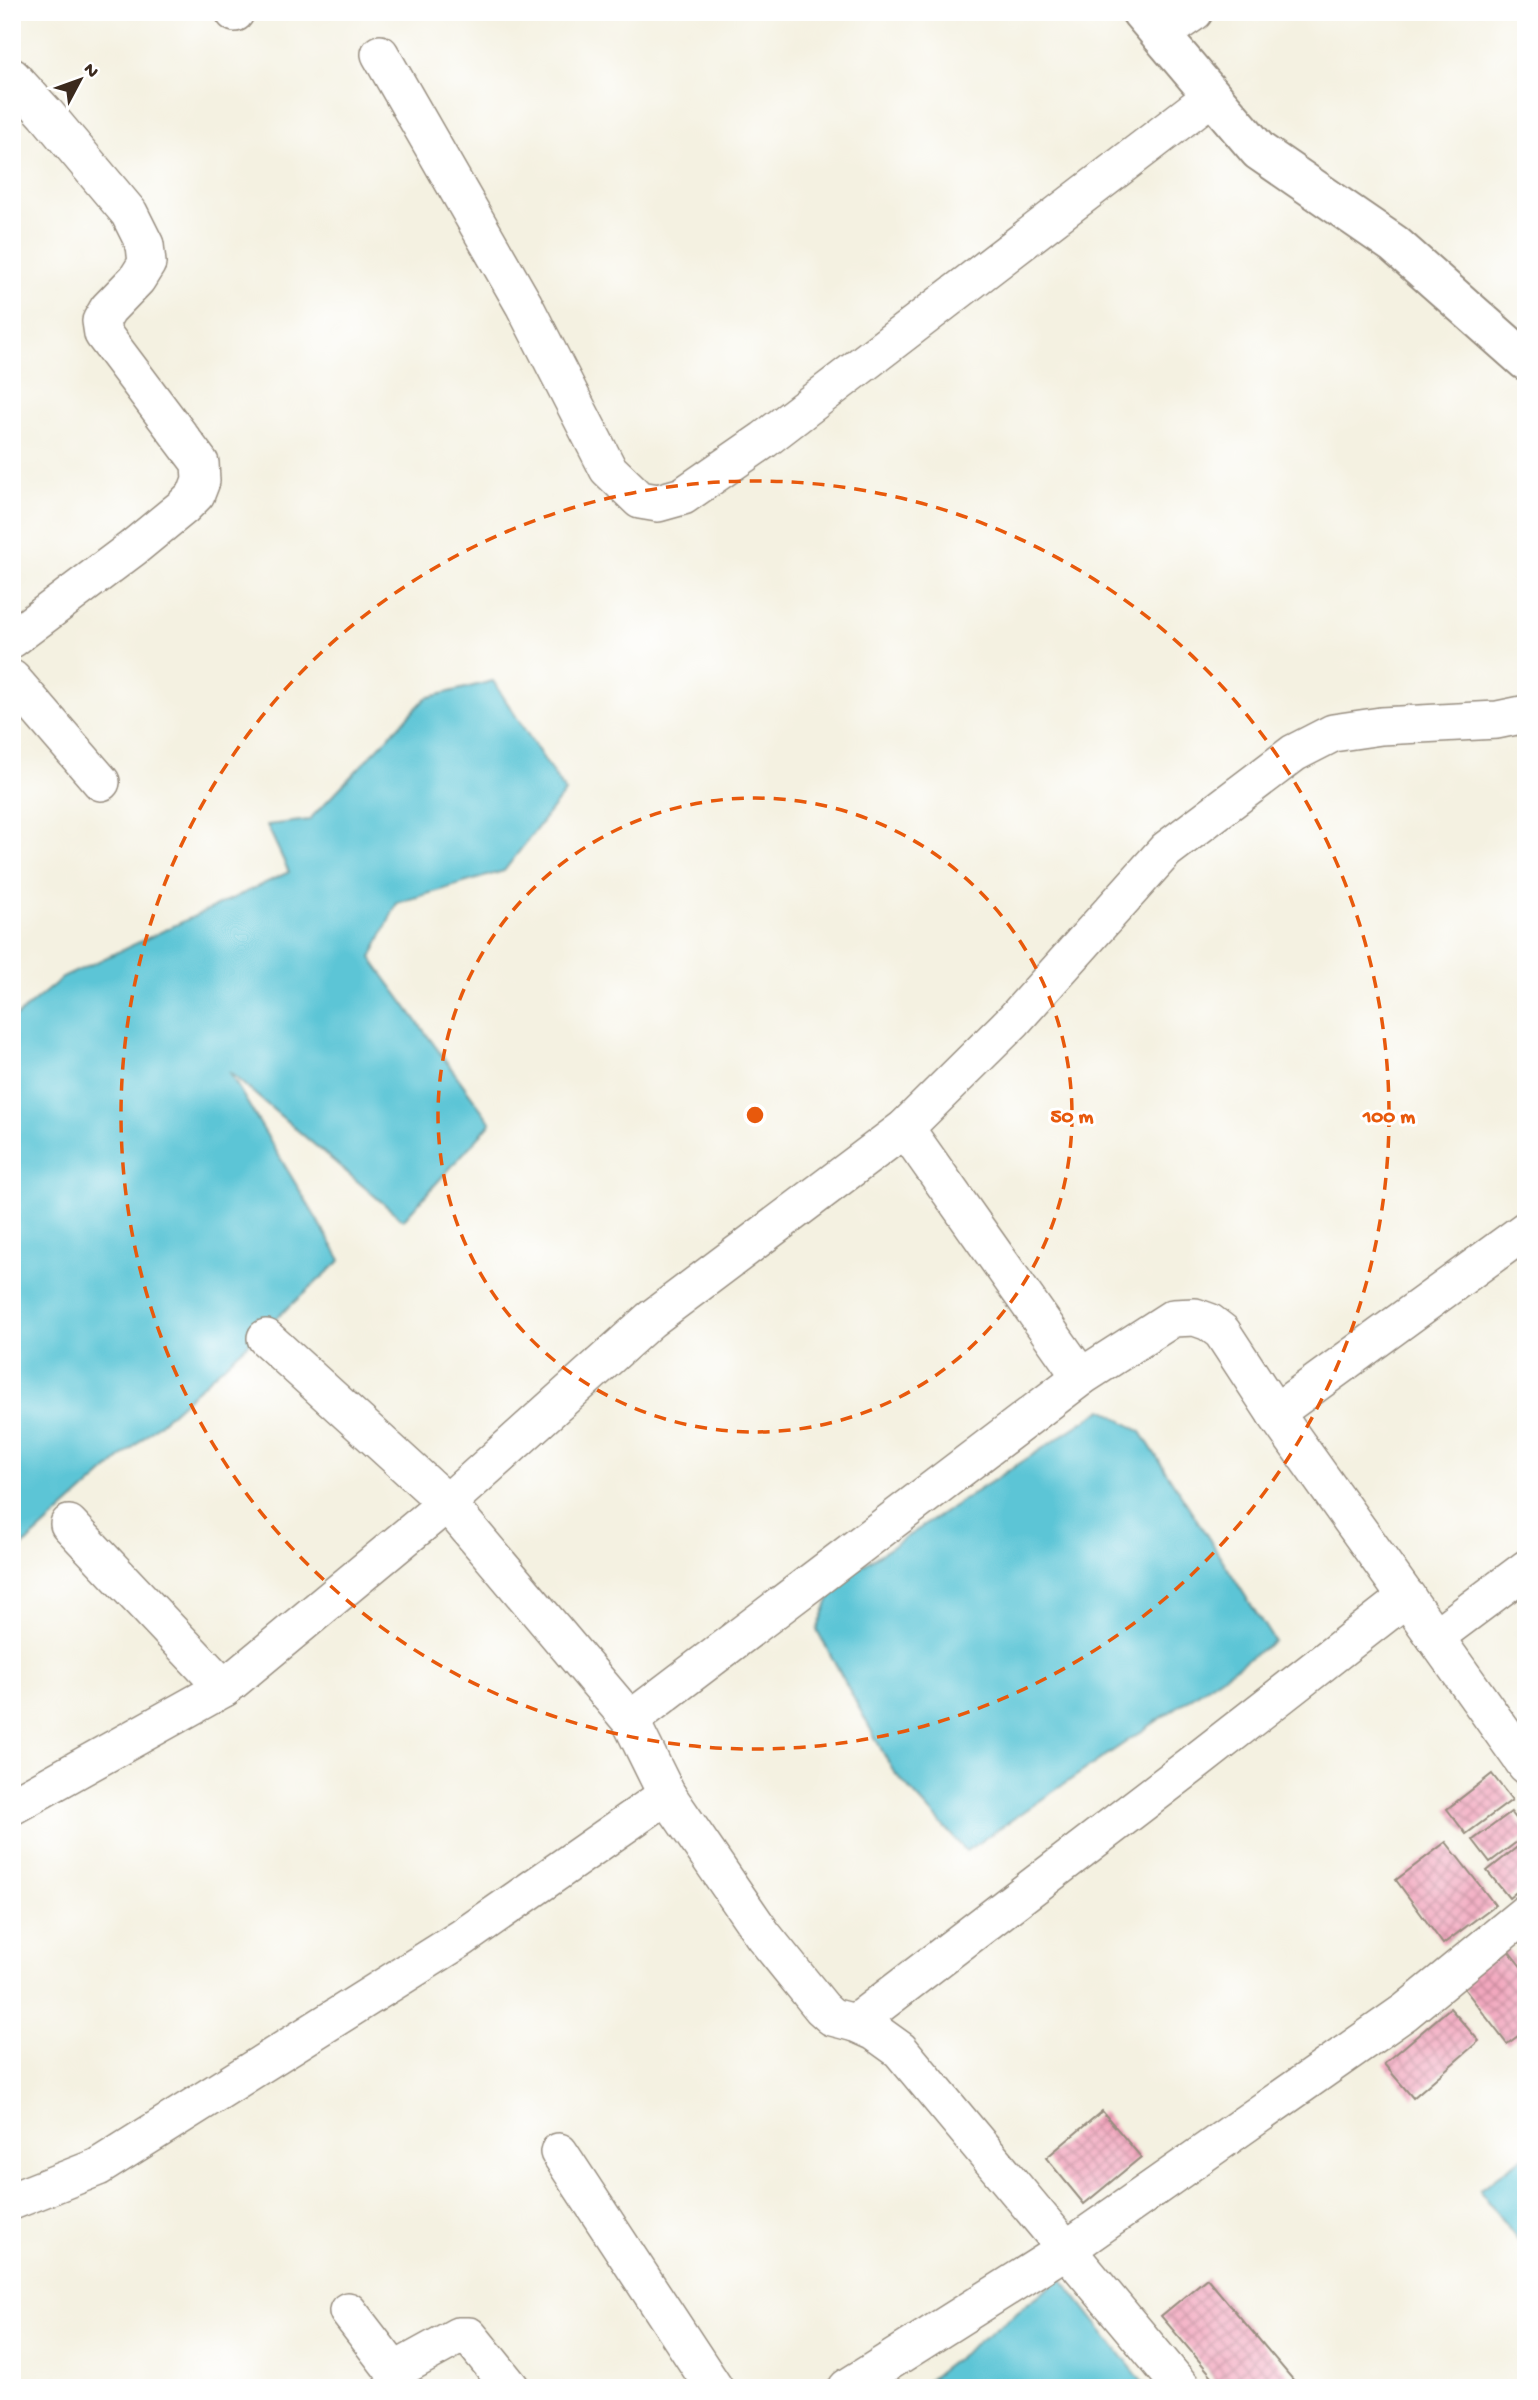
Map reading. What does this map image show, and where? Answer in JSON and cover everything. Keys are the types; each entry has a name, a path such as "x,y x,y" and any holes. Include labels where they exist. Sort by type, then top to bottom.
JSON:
{"main road":[{"path":"1150,24 1259,151 1394,243 1526,360"}],"street":[{"path":"1150,24 1194,12"},
{"path":"380,54 524,305 608,469 640,500 658,503 683,496 764,440 1212,96"},
{"path":"12,77 47,114 129,214 145,245 147,263 137,279 108,309 101,321 103,334 200,463 201,481 196,494 183,507 12,639"},
{"path":"12,679 101,782"},
{"path":"12,1806 224,1688 447,1503 650,1320 905,1128 1014,1020 1166,850 1294,754 1333,733 1381,726 1497,720 1526,714"},
{"path":"905,1128 1081,1377"},
{"path":"1275,1413 1526,1230"},
{"path":"630,1720 1081,1377 1173,1318 1195,1317 1209,1322 1222,1332 1275,1413 1526,1765"},
{"path":"266,1338 447,1503 630,1720 667,1795 785,1965 832,2017 875,2032 900,2050 1182,2388"},
{"path":"69,1524 224,1688"},
{"path":"1435,1637 1526,1569"},
{"path":"855,2023 1407,1597"},
{"path":"12,2201 98,2167 462,1938 667,1795"},
{"path":"846,2387 1068,2249 1405,2012 1526,1913"},
{"path":"559,2152 714,2388"},
{"path":"348,2311 391,2367 398,2369 458,2336 469,2336 511,2388"}],"water":[{"path":"493,681 565,792 504,871 397,903 371,958 491,1123 403,1220 229,1072 341,1260 12,1556 12,1020 62,978 289,872 267,825 309,820 426,698"},
{"path":"1103,1409 1141,1432 1274,1641 966,1851 893,1771 817,1630 836,1583"},
{"path":"1526,2155 1526,2251 1479,2190"},
{"path":"1061,2278 1147,2388 918,2388"}],"building":[{"path":"1492,1774 1512,1800 1466,1834 1447,1809"},
{"path":"1511,1812 1526,1831 1526,1835 1490,1862 1473,1840"},
{"path":"1526,1840 1526,1884 1509,1898 1487,1871"},
{"path":"1446,1842 1495,1905 1443,1944 1396,1880"},
{"path":"1503,1944 1526,1973 1526,2030 1507,2044 1457,1979"},
{"path":"1450,2008 1479,2041 1413,2098 1384,2064"},
{"path":"1102,2111 1141,2157 1084,2204 1046,2158"},
{"path":"1207,2278 1300,2388 1222,2388 1161,2316"}]}
